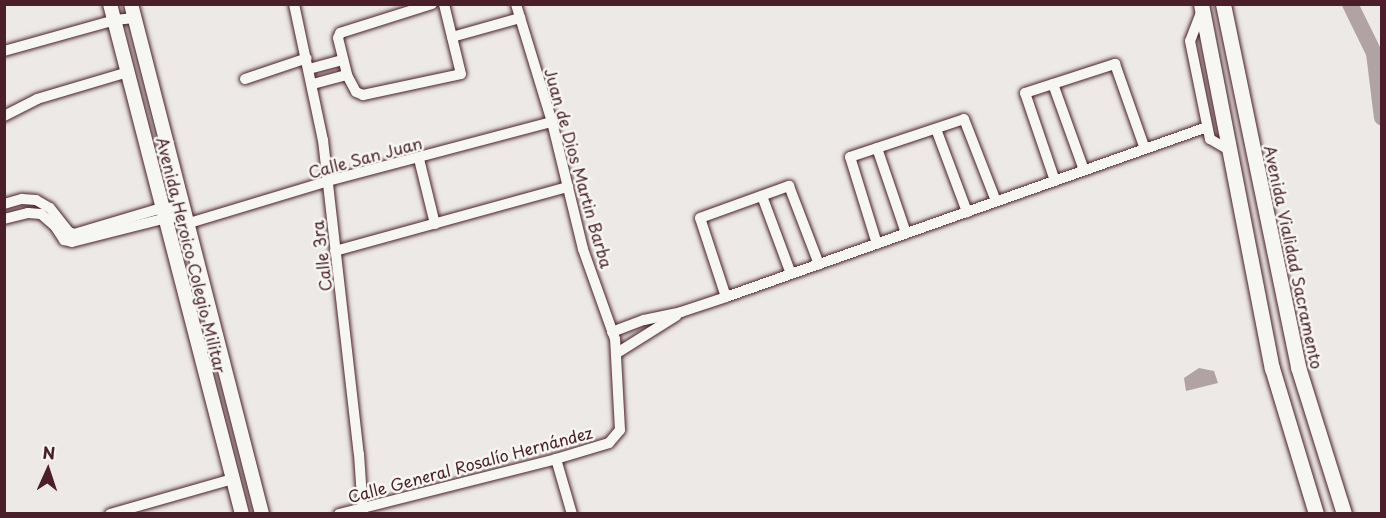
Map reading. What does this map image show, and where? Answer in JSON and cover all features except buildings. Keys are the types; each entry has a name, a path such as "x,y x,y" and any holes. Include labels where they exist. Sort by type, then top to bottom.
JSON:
{"highway":[{"name":"Avenida Vialidad Sacramento","path":"1223,4 1298,367 1344,513"},
{"path":"1202,7 1272,368 1316,513"}],"main road":[{"name":"Avenida Heroico Colegio Militar","path":"110,4 242,513"},
{"name":"Avenida Heroico Colegio Militar","path":"132,11 262,513"}],"street":[{"name":"Calle 3ra","path":"294,4 313,84 328,182 359,454 362,510"},
{"path":"432,4 342,32 338,38 347,75 354,90 363,94 461,74 444,4"},
{"name":"Juan de Dios Martin Barba","path":"516,4 552,122 583,249 617,353 620,423 617,436 609,443"},
{"path":"1202,7 1190,41 1207,127 1210,139 1231,151"},
{"path":"4,51 115,20 132,11"},
{"path":"452,37 520,18"},
{"path":"244,79 308,63 343,60"},
{"path":"1055,181 1025,93 1114,64 1145,149"},
{"path":"4,116 37,99 128,72"},
{"path":"313,84 347,75"},
{"path":"1053,84 1084,170"},
{"path":"877,244 850,157 964,119 996,201"},
{"name":"Calle San Juan","path":"42,209 50,208 69,232 74,234 164,213 184,216 419,159 552,122"},
{"path":"612,333 644,320 681,312 726,297 1207,127"},
{"path":"936,129 967,212"},
{"path":"877,148 906,233"},
{"path":"419,159 435,224"},
{"path":"726,297 700,218 789,186 819,264"},
{"path":"335,251 568,188"},
{"path":"762,196 790,274"},
{"path":"4,204 27,198 42,209"},
{"path":"4,219 42,209"},
{"path":"617,353 681,312"},
{"name":"Calle General Rosalío Hernández","path":"339,513 362,510 609,443"},
{"path":"556,459 572,513"},
{"path":"110,513 147,508 233,479"}],"shaded area":[{"path":"1199,368 1214,371 1218,383 1186,391 1184,378"}],"waterway":[{"path":"1350,4 1374,53 1382,118"}]}
